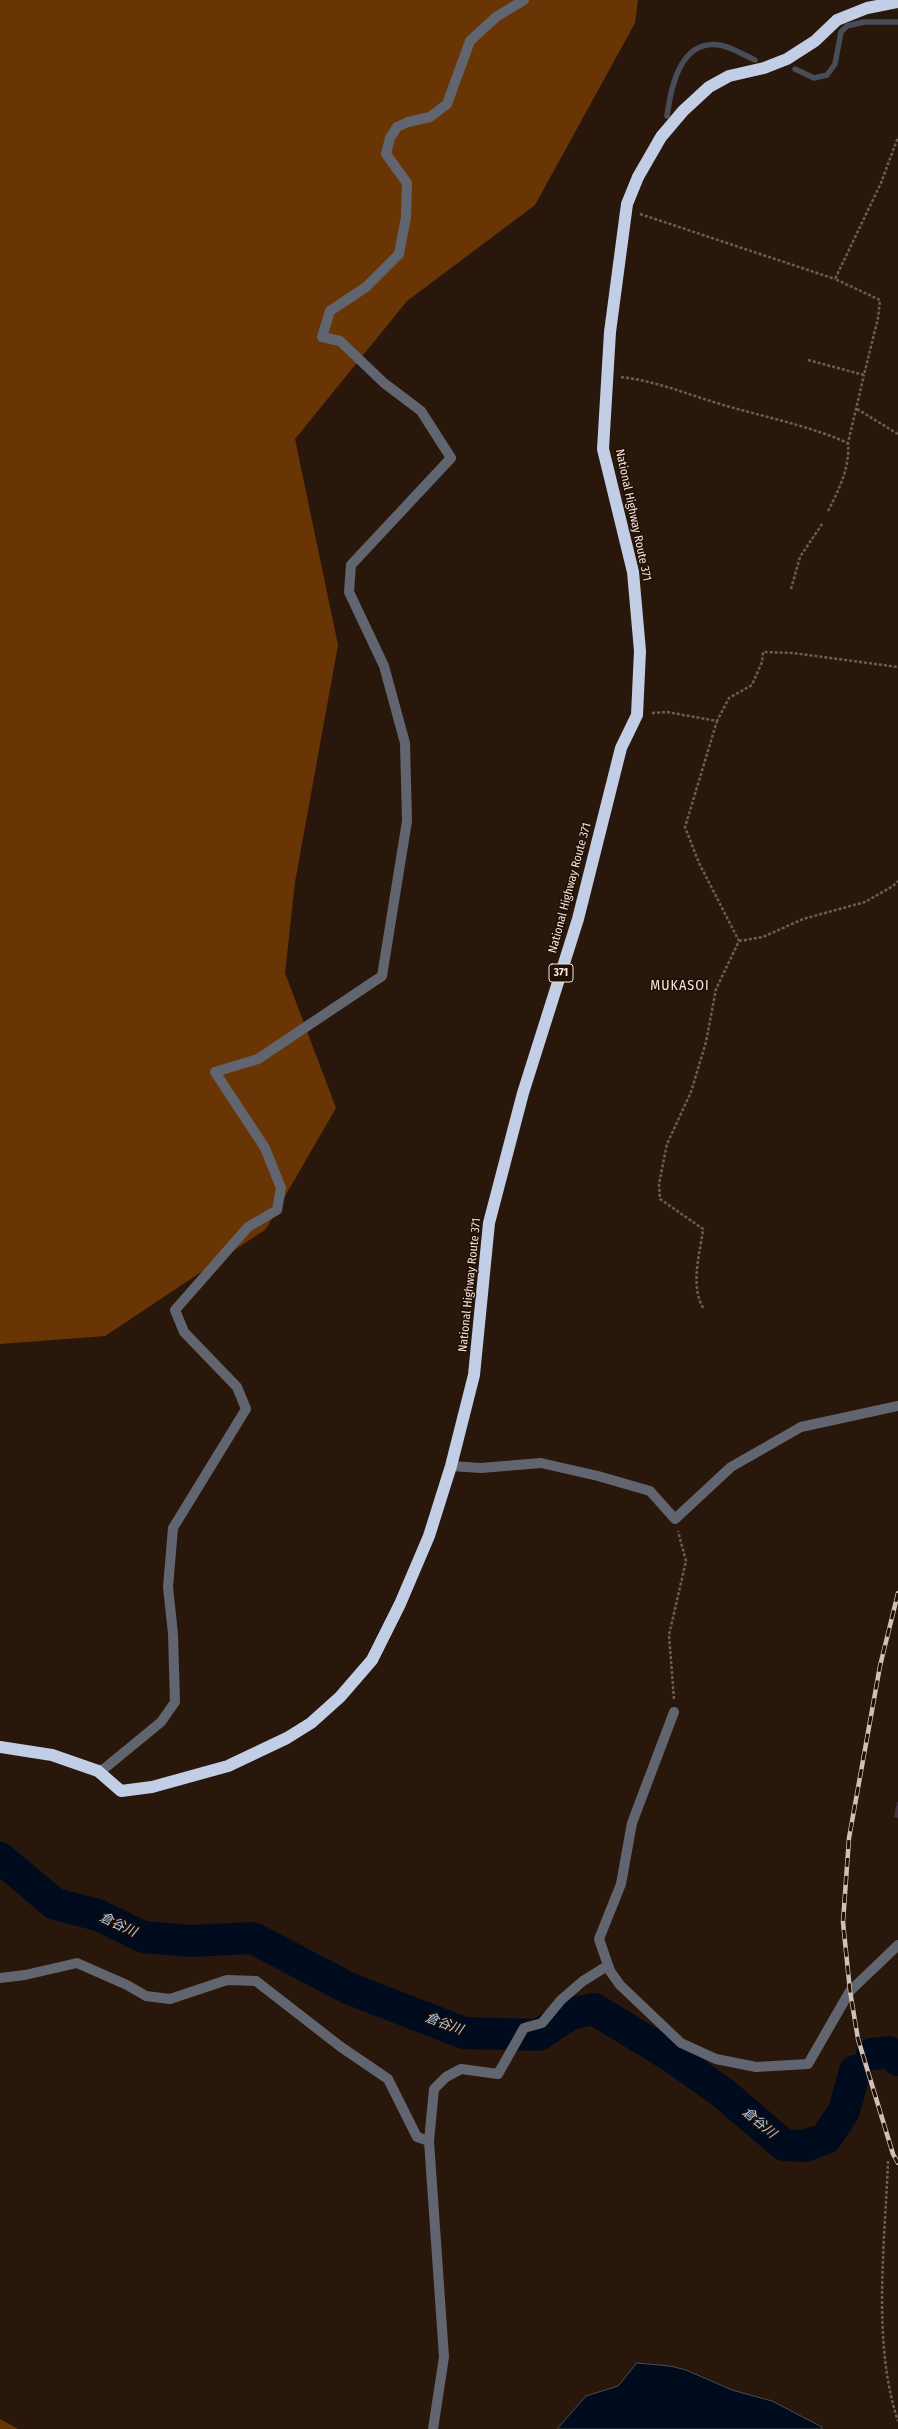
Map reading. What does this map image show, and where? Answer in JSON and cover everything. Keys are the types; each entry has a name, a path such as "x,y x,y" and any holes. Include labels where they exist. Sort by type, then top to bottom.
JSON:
{"highway":[{"name":"National Highway Route 371","path":"0,1746 52,1755 98,1771 121,1792 152,1787 228,1766 287,1738 310,1723 340,1697 372,1660 400,1604 429,1536 451,1466 474,1375 489,1224 523,1093 578,919 621,748 637,715 640,651 633,572 603,449 610,325 627,204 638,177 661,137 683,111 709,87 729,76 764,68 787,59 815,41 837,20 867,8 898,2"}],"street":[{"path":"98,1771 121,1756 161,1722 175,1702 173,1634 168,1588 173,1528 246,1409 237,1387 184,1332 175,1310 248,1227 277,1210 281,1188 265,1148 215,1072 258,1059 382,976 407,822 405,743 384,666 349,592 351,565 451,458 421,411 384,383 340,341 322,337 330,311 366,287 399,254 406,217 407,183 386,154 390,138 397,127 408,122 430,117 446,104 470,41 496,17 524,0"},
{"path":"451,1466 481,1468 541,1463 598,1476 650,1491 675,1519 731,1467 801,1427 898,1406"},
{"path":"674,1712 632,1823 620,1884 599,1939 607,1966 620,1985 681,2043 716,2059 756,2068 808,2064 850,1991 898,1945"},
{"path":"0,1978 77,1963 127,1985 146,1996 170,1999 227,1980 256,1981 341,2047 388,2079 417,2137 429,2141"},
{"path":"432,2429 444,2357 429,2141 434,2089 446,2077 461,2070 498,2074 524,2028 542,2023 561,2000 583,1981 607,1966"}],"path":[{"path":"835,279 881,183 898,137"},
{"path":"627,210 835,279 880,300 877,325 848,443 849,452 845,470 838,491 828,511"},
{"path":"808,360 864,375"},
{"path":"606,375 639,379 721,404 822,431 848,443"},
{"path":"857,409 898,434"},
{"path":"791,589 800,557 822,524"},
{"path":"739,941 699,863 685,827 717,721 729,698 752,684 762,662 762,652 793,652 898,667"},
{"path":"637,715 667,712 717,721"},
{"path":"739,941 763,937 802,919 865,902 893,886 898,881"},
{"path":"703,1308 698,1300 697,1276 703,1229 660,1199 659,1184 667,1144 690,1092 706,1042 716,989 739,941"},
{"path":"674,1712 669,1635 686,1561 675,1519"},
{"path":"888,2161 883,2283 885,2351 890,2397 898,2421"}],"shaded area":[{"path":"0,0 638,0 635,23 535,205 407,301 295,439 338,645 295,882 285,973 336,1108 266,1229 105,1336 0,1344"},
{"path":"0,2419 18,2429 0,2429"}],"water":[{"path":"637,2363 670,2366 686,2370 732,2390 772,2401 822,2427 821,2429 557,2429 586,2396 618,2386"}],"building":[{"path":"898,1802 898,1818 894,1817"}],"waterway":[{"path":"795,69 814,78 827,75 835,64 841,32 847,26 864,22 898,22"},
{"path":"667,116 671,92 680,67 695,49 706,45 720,45 733,49 755,60"},
{"name":"倉谷川","path":"0,1858 55,1904 98,1915 143,1937 190,1941 253,1938 348,1988 464,2033 539,2035 570,2014 594,2009 671,2056 723,2093 784,2145 805,2146 826,2138 844,2111 855,2071"},
{"name":"倉谷川","path":"872,2054 889,2052 898,2060"}],"railway":[{"path":"898,1593 880,1666 849,1838 843,1922 850,1991 858,2039 893,2154 898,2163"}],"district":[{"name":"MUKASOI","path":"680,986"}]}
